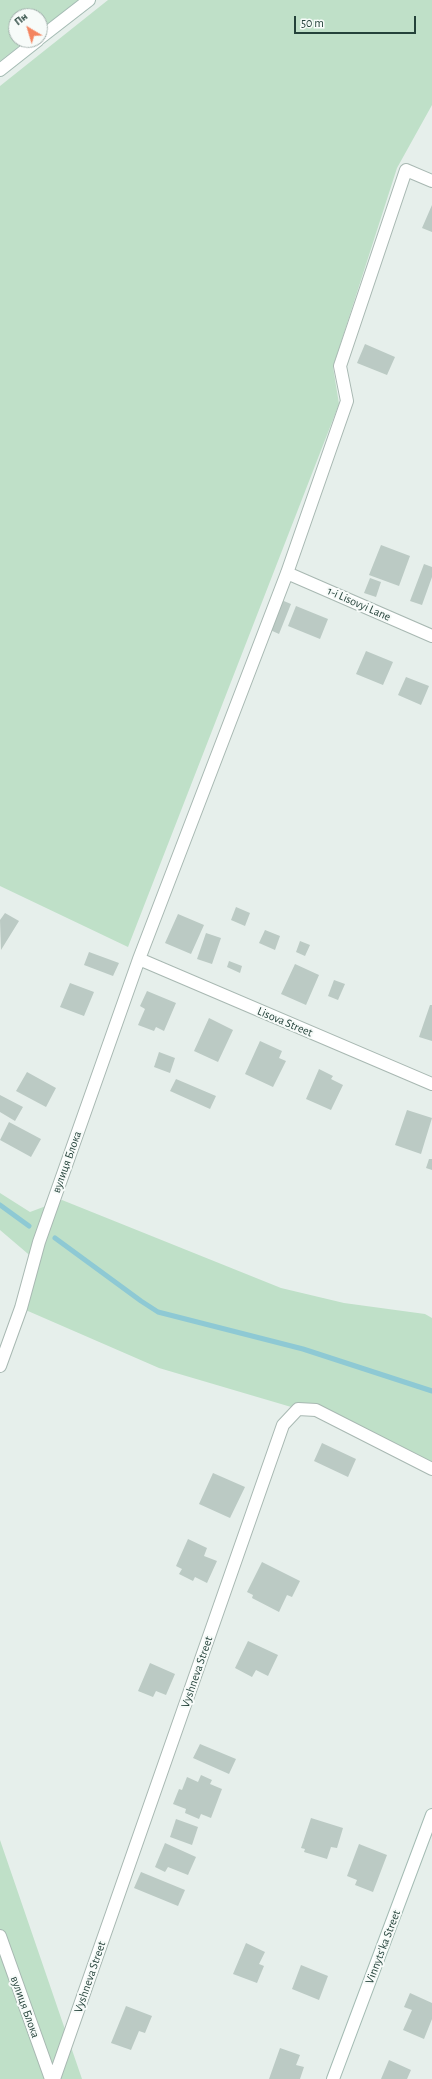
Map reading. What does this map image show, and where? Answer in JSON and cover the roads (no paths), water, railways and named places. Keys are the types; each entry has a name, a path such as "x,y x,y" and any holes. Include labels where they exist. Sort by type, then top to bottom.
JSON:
{"street":[{"path":"48,32 89,0"},
{"path":"0,70 28,48"},
{"name":"вулиця Блока","path":"0,1366 21,1308 39,1242 139,960 287,573 347,401 340,366 406,170 432,181"},
{"name":"1-i Lisovyi Lane","path":"287,573 432,636"},
{"name":"Lisova Street","path":"139,960 432,1084"},
{"name":"Vyshneva Street","path":"52,2079 283,1425 298,1409 316,1410 432,1469"},
{"name":"Vinnyts'ka Street","path":"333,2079 432,1815"},
{"name":"вулиця Блока","path":"0,1936 52,2079"}],"waterway":[{"path":"0,1205 29,1226"},
{"path":"55,1238 158,1312 303,1349 432,1391"}]}
